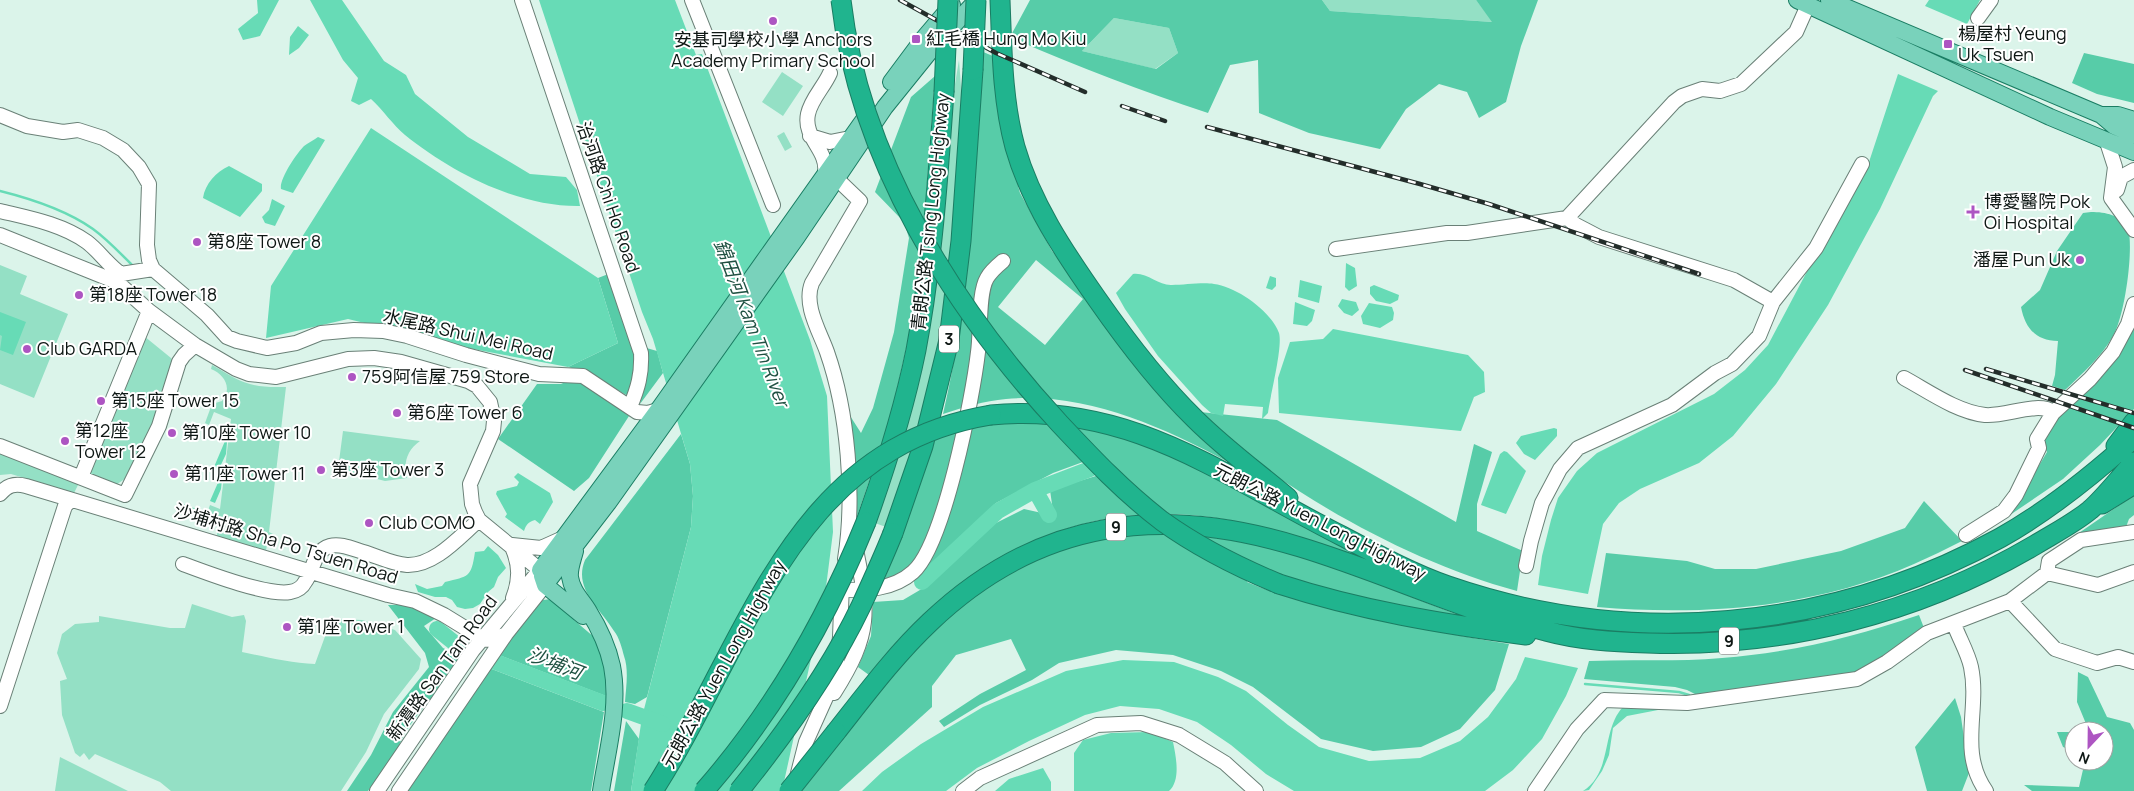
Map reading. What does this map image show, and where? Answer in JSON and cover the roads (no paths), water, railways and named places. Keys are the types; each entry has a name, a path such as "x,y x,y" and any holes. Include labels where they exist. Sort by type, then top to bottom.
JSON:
{"highway":[{"path":"841,0 852,68 871,124 891,174 932,255 982,330 1049,412 1095,461 1135,498 1163,521 1214,554 1251,573 1279,584 1330,600 1398,615 1530,636 1574,637"},
{"name":"青朗公路 Tsing Long Highway","path":"704,791 760,721 796,665 827,610 858,518 896,432 917,343 928,276 937,190 948,0"},
{"name":"青朗公路 Tsing Long Highway","path":"739,791 784,733 834,655 860,607 893,533 923,446 949,340 961,241 976,0"},
{"path":"1000,0 1002,51 1010,124 1022,169 1041,210 1075,267 1140,357 1178,401 1239,458 1323,526"},
{"name":"元朗公路 Yuen Long Highway","path":"653,791 688,732 772,575 815,515 856,475 890,450 910,439 944,426 991,415 1015,412 1058,414 1092,419 1123,428 1197,458 1323,526 1426,577 1499,601 1562,615 1657,624 1698,623 1765,616 1824,605 1877,591 1934,569 1979,548 2024,523 2074,488 2134,438"},
{"path":"2105,462 2134,422"},
{"name":"元朗公路 Yuen Long Highway","path":"789,791 877,680 913,639 947,606 970,588 1010,562 1042,547 1082,534 1127,525 1190,524 1267,537 1337,559 1480,612 1547,632 1574,637 1660,643 1736,641 1784,635 1871,616 1900,607 1983,573 2100,505 2134,462"},
{"path":"2100,505 2134,478"},
{"path":"2100,505 2134,484"}],"main road":[{"path":"546,577 561,539 632,443 661,413 797,237 850,138 923,39 957,0"},
{"path":"546,577 577,544 661,413 793,217 831,176 935,45 976,0"},
{"path":"1832,1 2101,115 2114,126 2134,134"},
{"path":"1803,3 2133,153"},
{"path":"2101,115 2118,115 2134,120"},
{"path":"577,544 570,576 578,597 589,611 597,628 611,664 614,692 612,722 600,791"},
{"path":"546,577 578,597"},
{"path":"546,577 597,628"}],"street":[{"name":"治河路 Chi Ho Road","path":"522,0 641,354 642,369 633,409"},
{"path":"692,0 773,205"},
{"path":"1336,249 1447,233 1467,233 1567,218 1674,102 1682,96 1702,89 1720,91 1741,84 1796,32 1803,3"},
{"path":"1978,18 1990,7"},
{"path":"815,721 849,669 860,645 865,623 858,518 850,484 840,405 828,355 808,297 812,284 860,201 831,176 823,157 810,136 807,125 808,112 830,73"},
{"path":"0,116 27,126 63,132 78,130 103,138 123,150 139,167 149,184 147,245 150,270 119,273 87,242 71,233 50,224 0,210"},
{"path":"810,136 830,142 850,138"},
{"path":"2107,142 2114,168 2111,198 2134,230"},
{"path":"1526,566 1530,541 1542,503 1560,470 1578,448 1672,405 1715,373 1732,364 1759,336 1773,302 1816,248 1862,164"},
{"path":"2120,210 2117,189 2119,182 2123,175 2134,170"},
{"path":"1567,218 1576,226 1599,237 1734,280 1773,302"},
{"path":"0,235 117,282 149,310 195,345 236,369 263,377 290,375 348,359 374,358 401,362 468,381 477,386 490,402 494,421 493,431 470,484 472,504 480,520 512,545 546,577"},
{"path":"841,590 864,590 882,587 907,576 922,562 930,546 954,470 969,407 979,346 983,288 988,276 1002,261"},
{"name":"水尾路 Shui Mei Road","path":"150,270 206,315 227,337 237,341 267,348 296,343 321,333 354,330 383,331 407,336 466,355 539,374 583,376 633,409"},
{"path":"1966,535 2004,511 2016,495 2039,448 2037,440 2053,413 2090,379 2113,352 2128,324 2134,304"},
{"path":"81,477 149,310"},
{"path":"0,446 125,495 159,426 179,362 195,345"},
{"path":"1904,378 1968,411 1984,415 1998,415 2039,408 2049,409 2053,413"},
{"path":"632,443 637,428 633,409 648,413 661,413"},
{"name":"沙埔村路 Sha Po Tsuen Road","path":"0,494 6,487 19,484 415,601 444,615 482,640"},
{"path":"0,706 65,506 71,500"},
{"path":"794,791 803,752 831,686 838,659 841,590 858,518"},
{"path":"184,564 216,576 283,593 292,592 300,588 306,581 317,555 323,549 338,545 396,563 418,564 438,554 480,520"},
{"path":"1535,791 1577,728 1604,700 1688,703 1856,679 1886,662 1927,633 2010,602 2047,573 2049,561 2081,540 2134,533 2134,526"},
{"path":"512,545 541,548 561,539"},
{"path":"510,604 518,580 518,564 512,545"},
{"path":"2047,573 2098,585 2134,572"},
{"name":"新潭路 San Tam Road","path":"377,791 482,640 510,604 546,577"},
{"name":"新潭路 San Tam Road","path":"399,791 546,577"},
{"path":"2010,602 2056,649 2097,663 2118,657 2134,662"},
{"path":"1954,624 1971,667 1970,747 1978,777 1986,791"},
{"path":"482,640 493,640 506,634"},
{"path":"963,791 980,778 1097,725 1141,723 1178,735 1225,763 1256,791"}],"water":[{"path":"257,0 279,0 260,36 243,40 238,29 258,13"},
{"path":"310,0 342,0 384,61 406,75 415,94 468,137 530,174 566,177 577,190 580,206 534,201 487,185 444,162 405,135 371,99 359,105 351,101 358,78 343,60"},
{"name":"錦田河 Kam Tin River","path":"539,0 675,0 696,55 702,54 810,340 827,396 833,532 825,595 782,791 631,791 642,717 691,527 693,496 690,464 653,339 642,312"},
{"path":"1929,0 1980,0 1967,24 1925,6"},
{"path":"298,26 309,35 299,48 289,55 290,37"},
{"path":"1898,74 1938,91 1933,96 1880,209 1828,305 1776,384 1733,436 1699,463 1640,489 1619,503 1603,524 1588,594 1538,585 1542,556 1558,498 1577,471 1597,453 1714,394 1745,370 1768,345 1838,213 1868,165"},
{"path":"371,128 598,278 618,343 568,367 473,349 348,319 266,338 271,286"},
{"path":"318,137 325,140 293,193 281,189 283,179 297,154 304,146"},
{"path":"229,166 262,184 262,191 240,217 203,198 206,188 212,179"},
{"path":"272,199 285,206 275,226 265,223 262,217 269,210"},
{"path":"1346,263 1355,268 1357,286 1349,291 1345,287"},
{"path":"1133,274 1143,275 1167,285 1204,283 1223,286 1243,295 1269,316 1279,333 1280,340 1268,413 1262,419 1263,407 1225,404 1223,416 1211,413 1158,356 1116,293"},
{"path":"1270,276 1276,278 1276,286 1272,290 1266,288"},
{"path":"1300,280 1322,286 1319,303 1298,297"},
{"path":"1374,285 1399,295 1398,300 1390,304 1376,301 1370,294 1370,287"},
{"path":"1342,299 1356,302 1359,310 1352,316 1344,313 1338,306"},
{"path":"1295,302 1315,310 1312,321 1307,326 1293,324"},
{"path":"1369,303 1392,307 1394,313 1393,320 1380,328 1363,324 1361,316"},
{"path":"0,312 26,322 13,355 0,350 2,336 0,335"},
{"path":"1333,329 1468,355 1484,372 1485,392 1474,397 1461,431 1279,413 1278,378 1290,342 1323,339"},
{"path":"1554,428 1557,429 1557,436 1535,460 1524,454 1516,443 1521,436"},
{"path":"225,441 227,442 226,454 219,469 214,467"},
{"path":"1504,451 1526,471 1506,514 1481,505 1500,454"},
{"path":"518,473 550,493 553,502 540,524 535,520 528,524 524,531 505,517 507,514 496,494 497,491 517,486 519,482 514,477"},
{"path":"220,478 222,479 221,489 215,503 210,501"},
{"path":"488,546 498,555 506,568 480,604 473,608 465,609 457,607 452,600 446,597 435,597 418,592 415,584 427,589 442,586 445,582 464,577 472,567 475,552 484,551"},
{"path":"1525,657 1578,668 1566,696 1542,739 1513,770 1485,791 1294,791 1266,774 1231,745 1197,722 1159,709 1120,706 1085,715 1029,741 977,768 946,791 862,791 882,772 921,744 983,707 1066,671 1123,660 1174,662 1218,677 1246,691 1319,747 1369,761 1420,758 1460,741 1488,717 1516,679"},
{"path":"1661,706 1658,710 1627,716 1613,728 1609,755 1602,771 1589,790 1583,791 1599,773 1616,716 1623,707"},
{"path":"1149,732 1173,742 1176,775 1173,786 1169,791 1074,791 1074,753 1083,740 1111,733"},
{"path":"1043,768 1051,782 1051,791 995,791 1009,779"}],"waterway":[{"path":"0,191 48,206 83,222 104,238 133,266"},
{"path":"922,582 998,511 1035,490 1090,469"},
{"path":"1035,490 1049,515"},
{"name":"沙埔河","path":"437,629 462,649"},
{"name":"沙埔河","path":"493,661 603,703"},
{"path":"1585,684 1679,692 1689,695"},
{"name":"沙埔河","path":"627,711 663,724"}],"railway":[{"path":"900,0 996,53 1085,92"},
{"path":"1122,106 1165,121"},
{"path":"1207,127 1489,204 1699,274"},
{"path":"1986,369 2134,413"},
{"path":"1965,370 2134,428"}],"place":[{"name":"安基司學校小學 Anchors Academy Primary School","path":"773,21"},
{"name":"紅毛橋 Hung Mo Kiu","path":"916,39"},
{"name":"楊屋村 Yeung Uk Tsuen","path":"1948,44"},
{"name":"博愛醫院 Pok Oi Hospital","path":"1973,212"},
{"name":"第8座 Tower 8","path":"197,242"},
{"name":"潘屋 Pun Uk","path":"2080,260"},
{"name":"第18座 Tower 18","path":"79,295"},
{"name":"Club GARDA","path":"27,349"},
{"name":"759阿信屋 759 Store","path":"352,377"},
{"name":"第15座 Tower 15","path":"101,401"},
{"name":"第6座 Tower 6","path":"397,413"},
{"name":"第10座 Tower 10","path":"172,433"},
{"name":"第12座 Tower 12","path":"65,441"},
{"name":"第3座 Tower 3","path":"321,470"},
{"name":"第11座 Tower 11","path":"174,474"},
{"name":"Club COMO","path":"369,523"},
{"name":"第1座 Tower 1","path":"287,627"}]}
